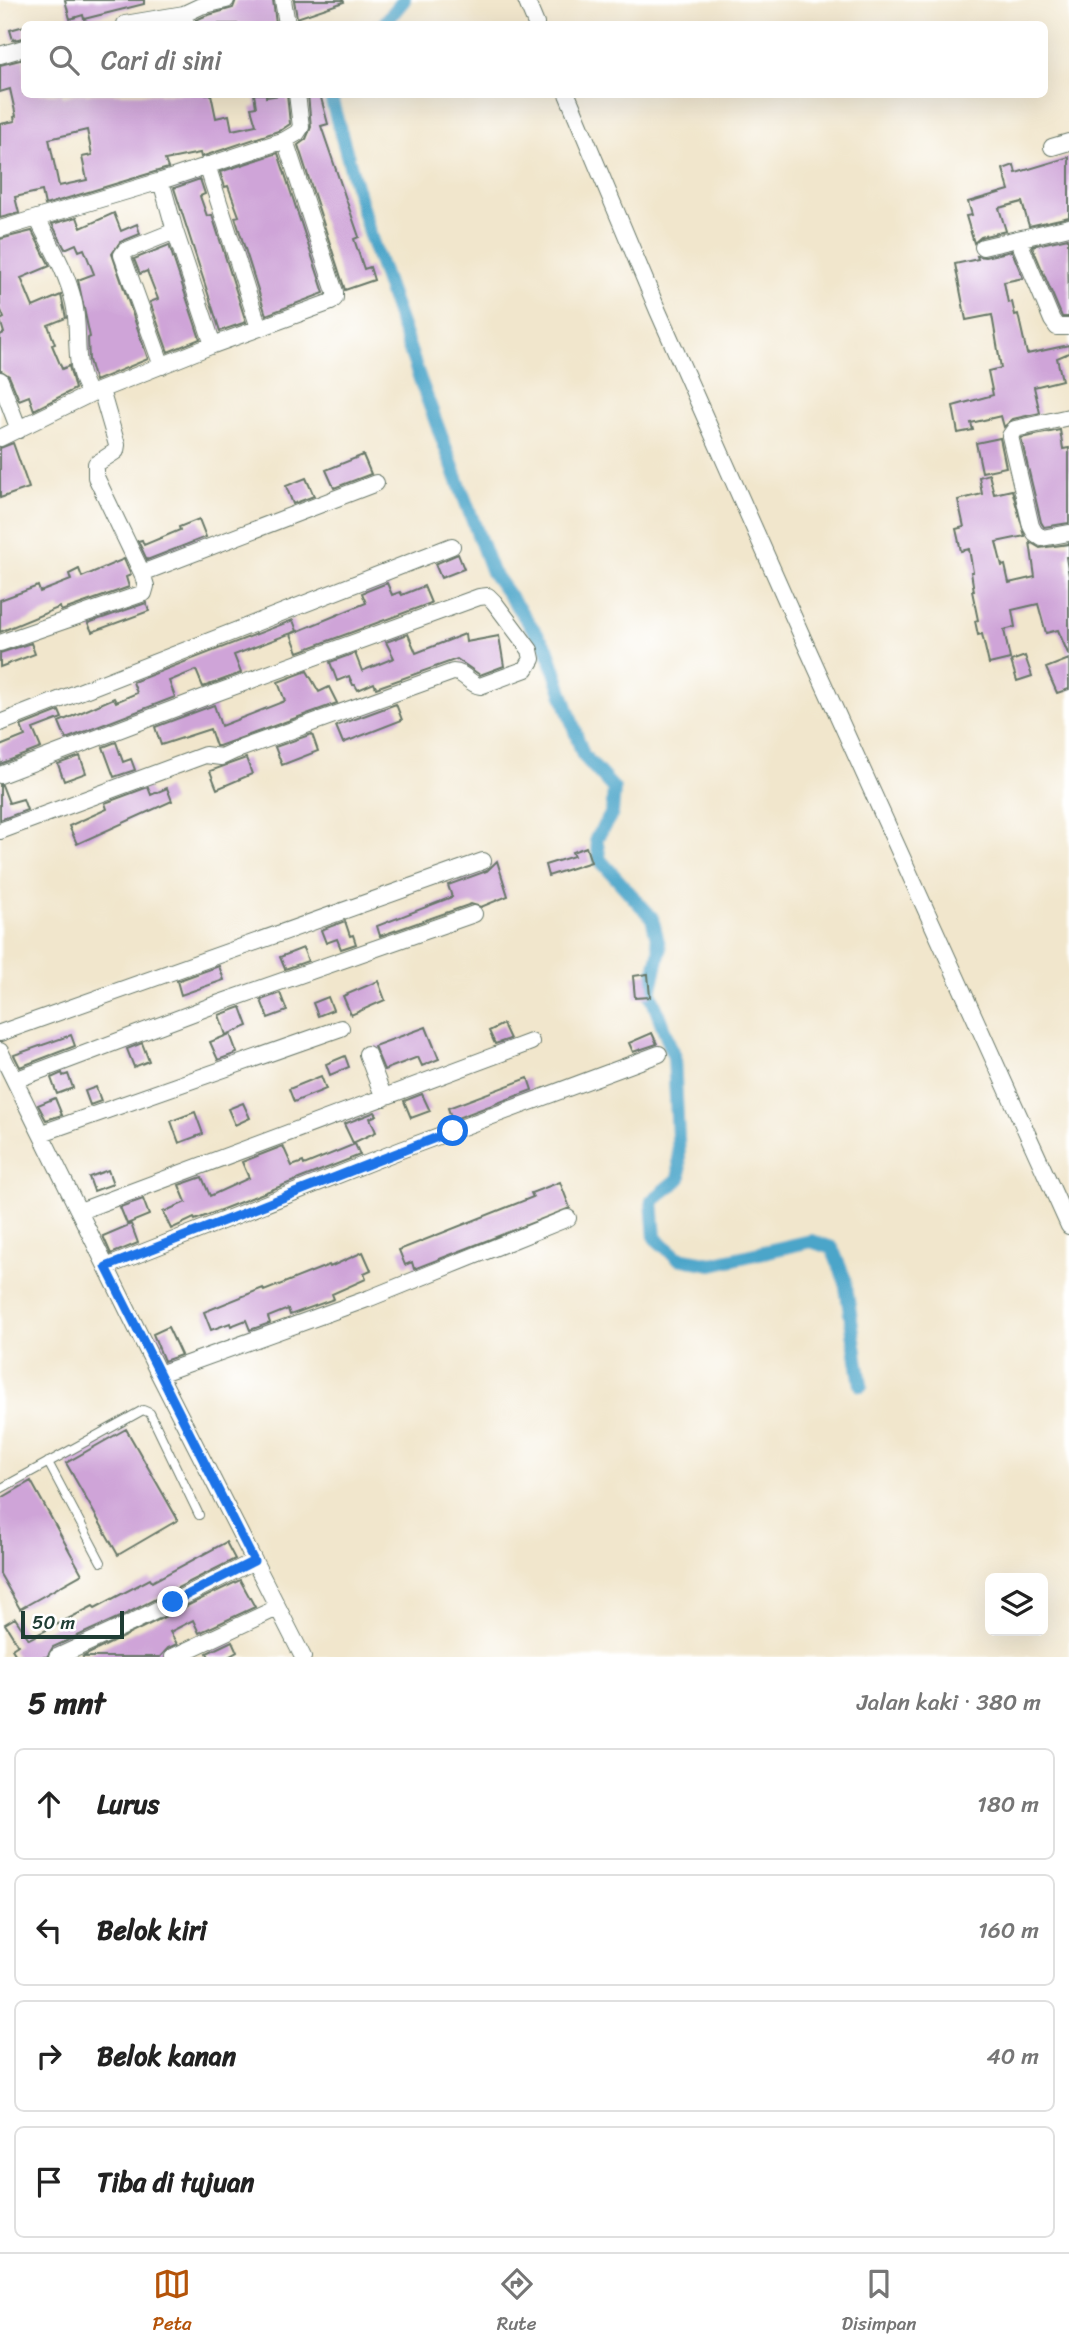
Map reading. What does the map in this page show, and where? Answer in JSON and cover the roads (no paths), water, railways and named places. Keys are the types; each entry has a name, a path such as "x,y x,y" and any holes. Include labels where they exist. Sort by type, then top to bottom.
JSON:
{"street":[{"path":"161,21 185,19 201,6 226,0"},
{"path":"284,0 287,21"},
{"path":"526,0 535,21"},
{"path":"0,55 21,49"},
{"path":"0,229 161,181 285,140 300,131 297,98"},
{"path":"569,98 657,311 1069,1226"},
{"path":"0,438 95,392 331,302 335,298 285,140"},
{"path":"1052,147 1069,142"},
{"path":"207,165 259,328"},
{"path":"161,181 213,345"},
{"path":"0,643 138,596 144,593 146,586 96,477 96,464 116,451 117,445 95,392 82,383 78,364 75,306 65,271 37,218"},
{"path":"983,247 1069,227"},
{"path":"162,366 122,256 125,251 175,231"},
{"path":"1018,239 1052,320 1057,327 1069,327"},
{"path":"0,380 19,430"},
{"path":"1069,417 1015,429 1010,436 1035,533 1042,538 1069,533"},
{"path":"142,573 376,483"},
{"path":"0,723 452,546"},
{"path":"0,775 479,597 488,596 494,601 530,650 532,659 526,669 480,686 474,685 463,674 453,672 229,755 205,755 0,831"},
{"path":"0,1033 483,861"},
{"path":"15,1080 226,1001 474,914"},
{"path":"42,1133 341,1028"},
{"path":"80,1211 531,1042"},
{"path":"0,1051 159,1374 247,1564 271,1611 303,1657"},
{"path":"367,1054 384,1098"},
{"path":"106,1267 401,1150 659,1054"},
{"path":"159,1374 382,1293 568,1218"},
{"path":"57,1657 130,1624 247,1564"},
{"path":"173,1657 271,1611"}],"lane":[{"path":"0,1489 139,1412 146,1411 150,1413 199,1515"},
{"path":"48,1462 101,1562"}],"waterway":[{"path":"386,21 404,0"},
{"path":"333,98 369,232 421,382 492,572 547,648 583,755 614,789 612,813 596,839 600,860 652,918 660,950 650,992 674,1057 680,1178 652,1201 655,1238 678,1258 712,1264 811,1241 832,1248 845,1280 861,1385"}]}
